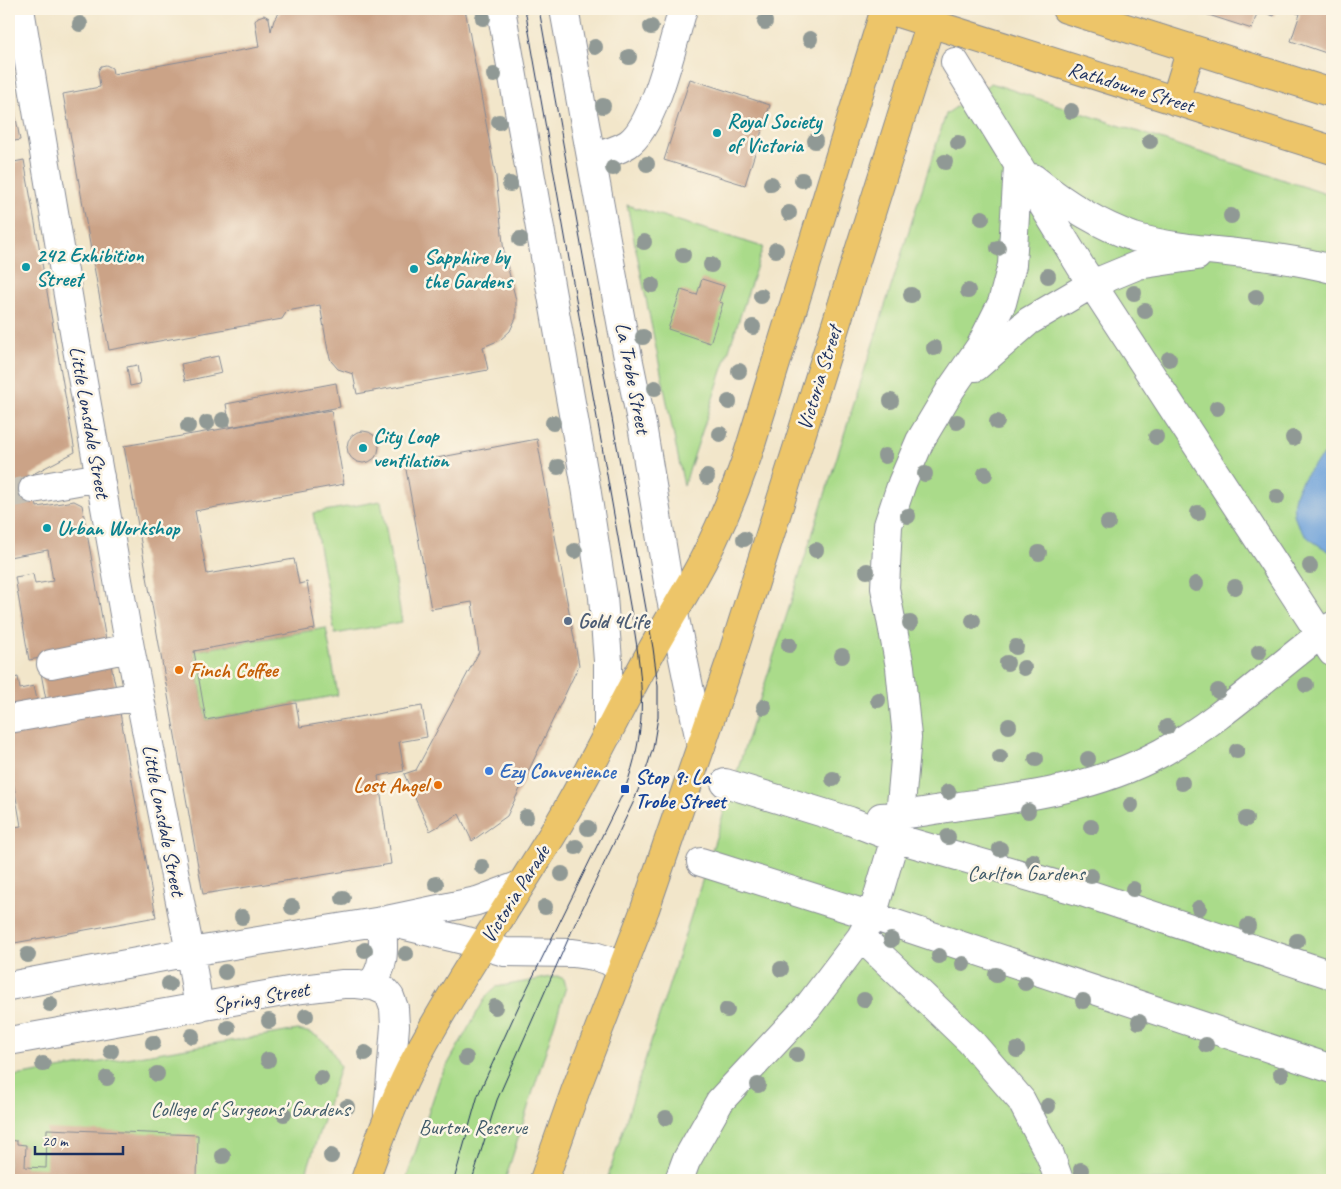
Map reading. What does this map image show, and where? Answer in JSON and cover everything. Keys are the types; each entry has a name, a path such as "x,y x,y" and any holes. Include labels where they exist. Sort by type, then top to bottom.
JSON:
{"main road":[{"path":"674,612 721,524 748,454 885,9"},
{"name":"Rathdowne Street","path":"885,9 932,16 1175,101 1332,150"},
{"path":"1066,9 1332,93"},
{"name":"Victoria Street","path":"701,746 732,659 932,16"},
{"path":"1175,101 1191,49"},
{"name":"Victoria Parade","path":"365,1180 388,1118 410,1071 440,1015 554,832 674,612"},
{"path":"544,1180 572,1098 645,908 701,746"}],"street":[{"path":"501,9 586,487 602,588 608,647 608,734"},
{"name":"La Trobe Street","path":"564,9 624,338 642,425 674,612 701,746"},
{"path":"592,157 614,151 630,143 643,128 652,111 683,9"},
{"name":"Little Lonsdale Street","path":"22,11 72,324 130,648 190,952 199,1008"},
{"path":"898,827 1072,788 1111,775 1161,753 1209,723 1329,637 1092,284 955,62"},
{"path":"1018,166 1059,199 1104,224 1134,237 1184,248 1282,258 1332,269"},
{"path":"679,1180 686,1161 720,1101 807,1008 866,927 898,827 907,737 900,666 885,588 888,525 902,483 920,441 951,389 980,347 1002,303 1012,264 1018,166"},
{"path":"951,389 1029,321 1092,284 1138,265 1226,252"},
{"path":"33,489 100,477"},
{"path":"51,664 130,648"},
{"path":"9,719 139,696"},
{"path":"725,783 850,821 898,827 1082,892 1332,975"},
{"path":"700,862 866,927 1332,1069"},
{"path":"9,986 190,952 382,921 470,903 520,885"},
{"path":"382,921 505,952 594,956 607,960 622,969"},
{"path":"382,921 383,960 380,973 370,985 385,991 390,997 394,1008 395,1026 388,1118"},
{"path":"866,927 1021,1100 1050,1155 1059,1180"},
{"name":"Spring Street","path":"9,1041 321,986 370,985"}],"green space":[{"name":"Carlton Gardens","path":"991,83 1332,196 1332,1180 607,1180 946,114"},
{"path":"627,205 763,247 684,486"},
{"path":"381,501 402,622 335,634 313,513"},
{"path":"326,628 338,695 206,720 194,651"},
{"name":"Burton Reserve","path":"557,976 564,979 566,987 505,1180 406,1180 440,1078 487,995 496,987"},
{"name":"College of Surgeons' Gardens","path":"298,1030 313,1035 325,1042 340,1067 304,1180 9,1180 9,1077"}],"water":[{"path":"1332,447 1332,553 1304,534 1295,518 1293,506 1300,484 1315,464"}],"building":[{"path":"286,9 463,9 466,14 496,177 504,253 516,300 516,318 510,331 500,340 483,347 488,370 357,394 353,374 338,369 331,361 320,305 287,311 282,319 109,350 63,94 100,87 98,71 101,66 106,65 112,68 113,74 259,47 255,21 258,17 264,15 269,18 271,31 274,20 280,12"},
{"path":"1190,9 1276,9 1274,16 1258,10 1252,29"},
{"path":"1284,9 1332,9 1332,55 1291,41 1300,14"},
{"name":"Royal Society of Victoria","path":"690,79 770,105 745,185 664,160"},
{"path":"9,80 20,140 9,142"},
{"name":"Urban Workshop","path":"24,160 75,452 31,475 37,507 74,501 82,505 107,646 29,660 15,577 33,574 35,584 53,581 48,550 9,557 9,163"},
{"path":"702,279 724,286 719,302 723,303 710,343 668,329 681,290 697,295"},
{"path":"218,356 222,373 185,381 181,364"},
{"path":"137,365 140,384 130,386 127,367"},
{"path":"336,383 340,407 230,427 226,404"},
{"path":"331,410 344,484 195,511 207,574 294,559 299,584 307,582 315,629 194,651 206,720 296,703 300,727 422,706 427,737 399,742 404,771 378,776 391,864 203,894 124,446"},
{"name":"City Loop ventilation","path":"363,431 375,435 379,447 375,459 363,463 351,459 347,447 351,435"},
{"path":"537,439 579,665 507,816 472,841 459,814 430,831 404,774 416,770 479,652 472,602 431,609 405,464"},
{"path":"110,661 117,693 47,705 41,673"},
{"path":"18,677 20,689 34,686 38,704 9,709 9,679"},
{"path":"119,707 156,917 9,944 9,828 21,826 9,758 9,725"},
{"path":"47,1129 198,1135 197,1180 9,1180 9,1140 17,1141 17,1144 26,1145 25,1167 46,1168"}],"tunnel":[{"path":"9,494 33,489"}],"tram line":[{"path":"454,1180 478,1095 521,1001 625,789 637,749 640,730 641,694 635,634 525,9"},
{"path":"472,1180 497,1100 574,926 633,803 653,748 658,717 658,686 653,648 539,9"}],"place":[{"name":"Royal Society of Victoria","path":"717,133"},
{"name":"242 Exhibition Street","path":"26,267"},
{"name":"Sapphire by the Gardens","path":"414,269"},
{"name":"City Loop ventilation","path":"363,448"},
{"name":"Urban Workshop","path":"47,528"},
{"name":"Gold 4Life","path":"568,621"},
{"name":"Finch Coffee","path":"179,670"},
{"name":"Ezy Convenience","path":"489,771"},
{"name":"Lost Angel","path":"438,785"},
{"name":"Stop 9: La Trobe Street","path":"625,789"}]}
